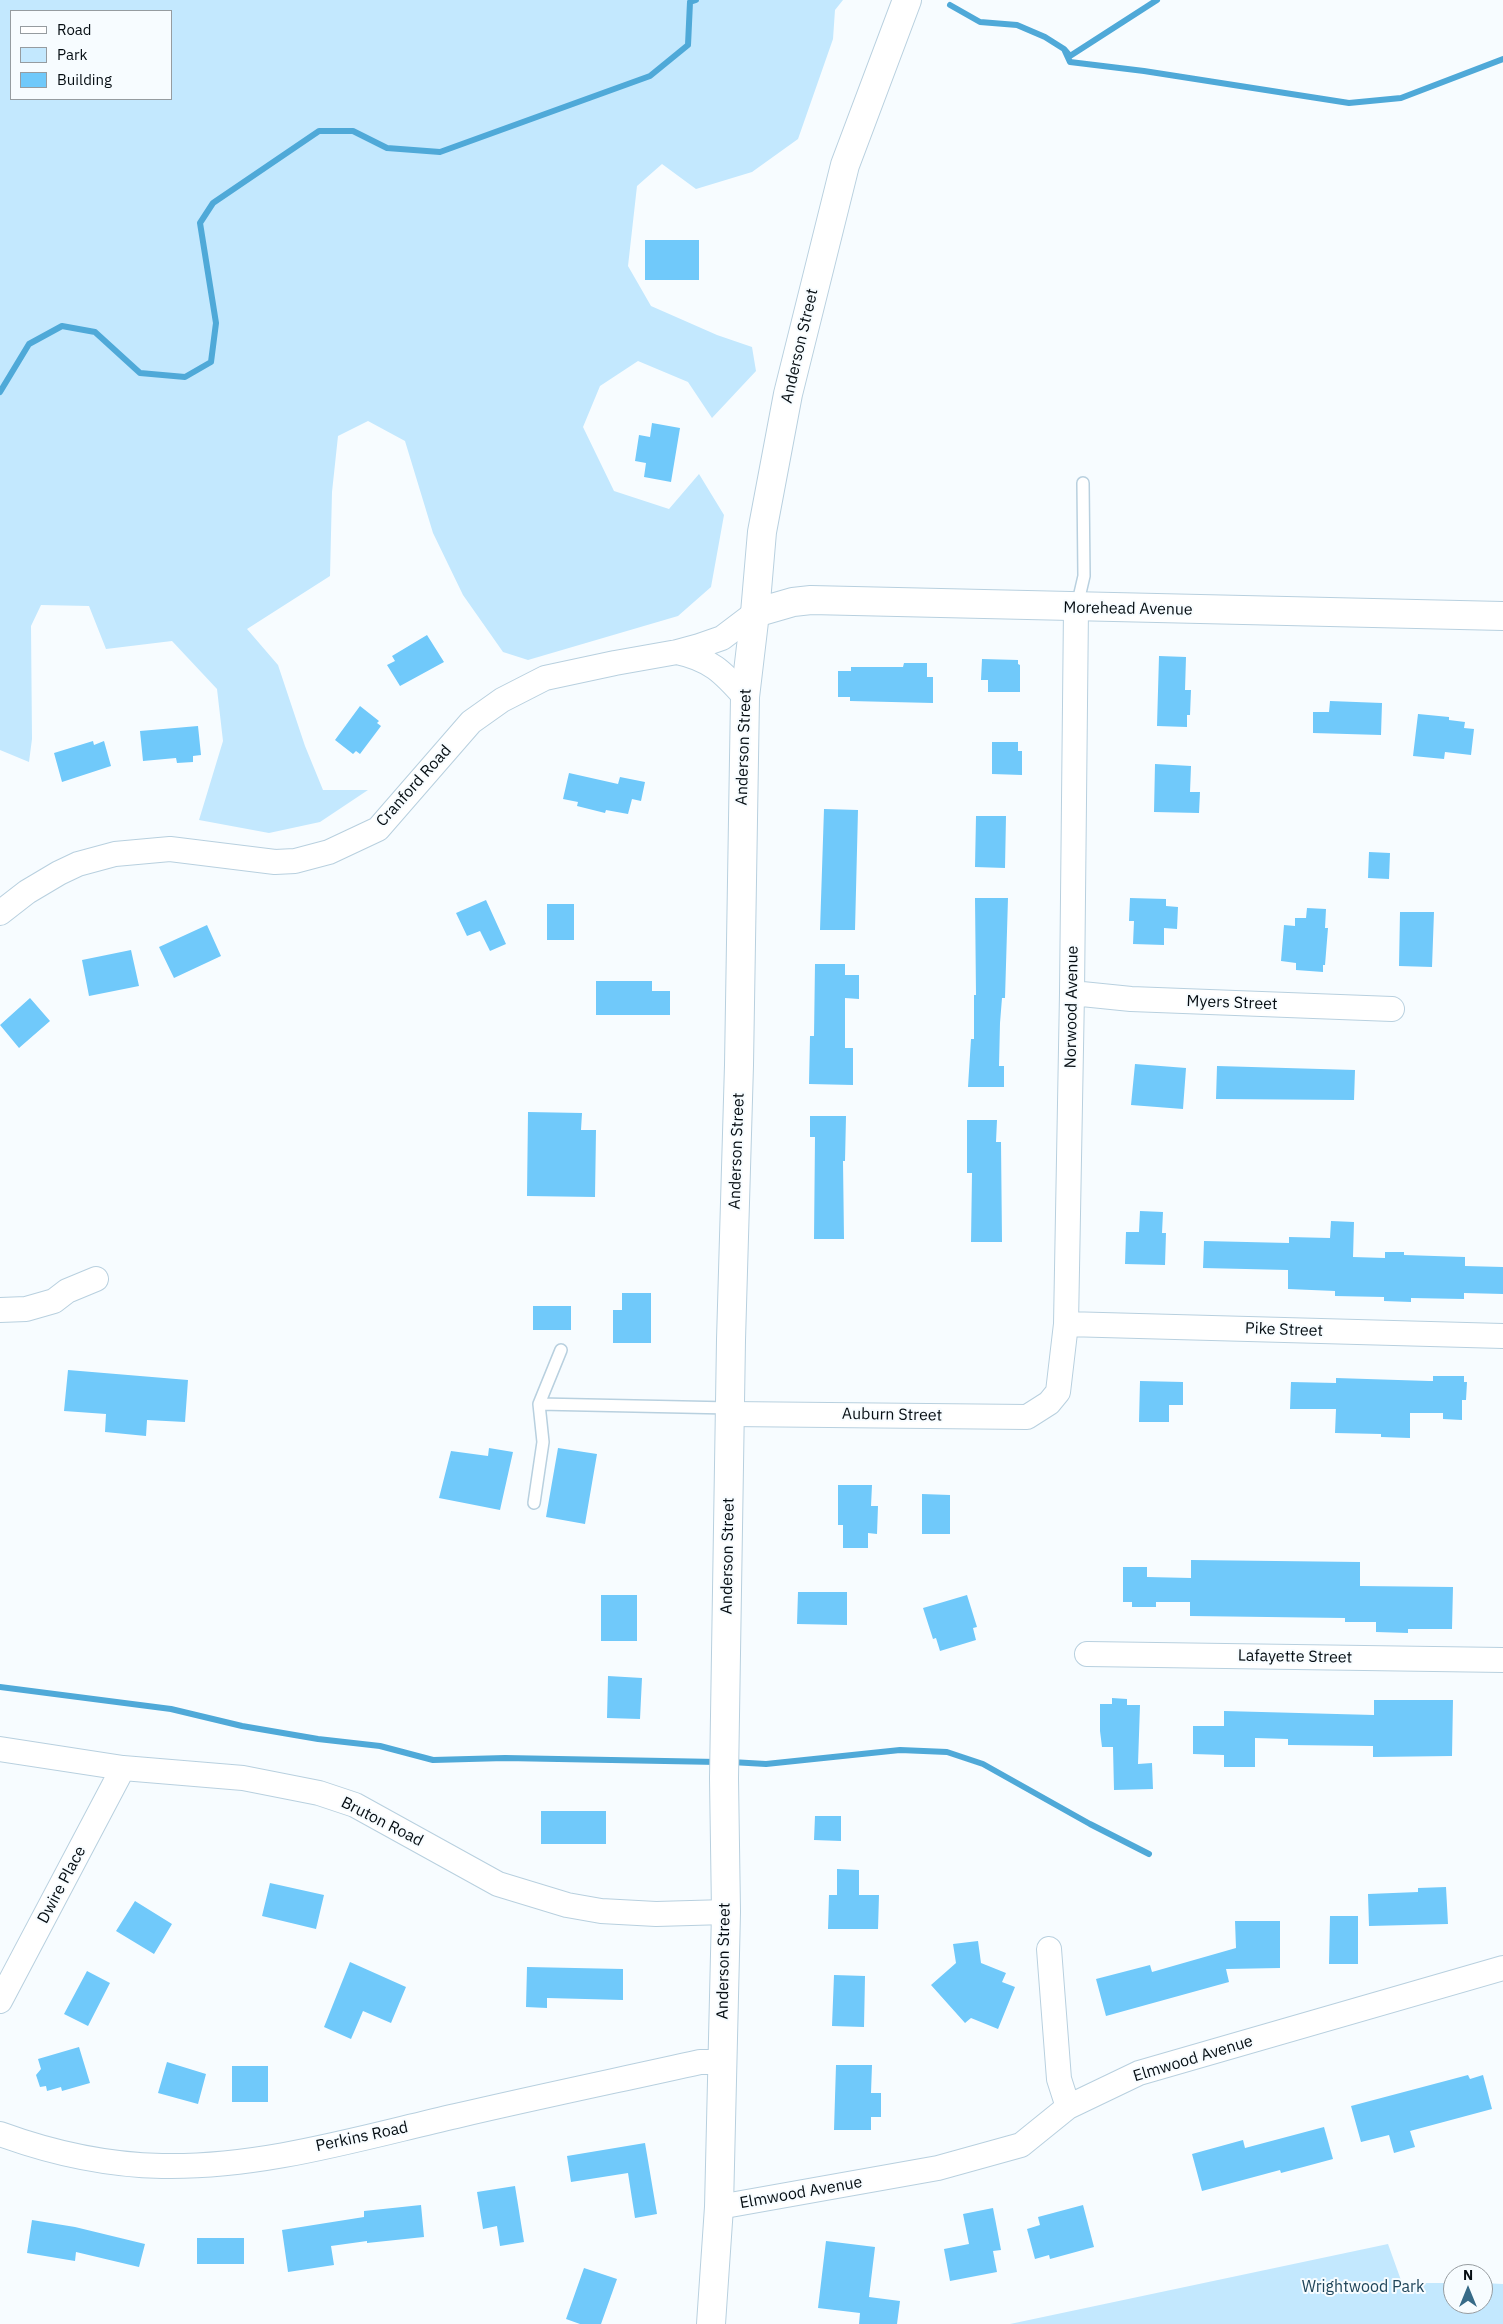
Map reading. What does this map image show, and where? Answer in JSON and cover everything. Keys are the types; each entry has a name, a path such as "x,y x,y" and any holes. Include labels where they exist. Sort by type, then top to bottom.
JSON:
{"street":[{"name":"Anderson Street","path":"711,2324 719,2207 726,1912 724,1778 730,1411 739,1065 744,697 755,612 762,532 788,394 820,258 845,165 907,0"},
{"name":"Morehead Avenue","path":"755,612 793,602 811,600 1076,608 1503,616"},
{"name":"Norwood Avenue","path":"1049,1403 1058,1392 1066,1324 1076,608"},
{"name":"Cranford Road","path":"0,913 27,892 59,873 78,864 115,854 170,849 275,862 295,861 328,852 378,829 471,722 502,700 545,678 677,652 722,638 755,612"},
{"name":"Cranford Road","path":"677,652 697,656 712,664 730,679 744,697"},
{"name":"Myers Street","path":"1072,993 1132,999 1392,1009"},
{"path":"0,1310 26,1309 54,1301 67,1291 96,1279"},
{"name":"Pike Street","path":"1066,1324 1503,1336"},
{"name":"Auburn Street","path":"730,1411 1027,1417 1049,1403"},
{"name":"Lafayette Street","path":"1087,1654 1503,1660"},
{"name":"Bruton Road","path":"0,1749 124,1768 243,1778 319,1793 355,1805 498,1884 567,1905 601,1911 656,1914 726,1912"},
{"name":"Dwire Place","path":"0,2002 124,1768"},
{"path":"1048,1949 1059,2079 1068,2107"},
{"name":"Elmwood Avenue","path":"719,2207 938,2168 1021,2145 1068,2107 1139,2073 1503,1968"},
{"name":"Perkins Road","path":"0,2134 24,2143 76,2156 124,2164 164,2166 247,2160 342,2142 700,2062 721,2062"}],"lane":[{"path":"1076,608 1084,576 1083,483"},
{"path":"534,1503 543,1442 539,1404 561,1350"},
{"path":"539,1404 730,1411"}],"green space":[{"path":"0,0 843,0 835,10 833,39 798,139 752,172 696,189 662,164 637,186 628,266 651,306 717,335 752,347 756,371 712,418 688,382 638,361 600,386 583,427 614,491 669,509 699,474 724,515 711,587 678,616 528,660 503,652 463,595 433,533 405,441 368,421 338,436 332,492 330,576 247,629 278,665 305,746 323,790 368,790 320,822 269,833 199,820 223,741 217,689 172,641 106,649 89,606 41,605 31,626 32,739 29,762 0,750"},
{"name":"Wrightwood Park","path":"1388,2244 1402,2283 1443,2283 1443,2314 1493,2314 1493,2284 1503,2284 1503,2324 1010,2324"}],"building":[{"path":"645,240 699,240 699,280 645,280"},
{"path":"652,423 680,428 671,482 644,477 646,463 635,461 639,435 650,437"},
{"path":"427,635 444,662 400,686 387,665 395,661 392,656"},
{"path":"1159,656 1186,657 1185,690 1191,690 1190,715 1187,715 1187,727 1157,726"},
{"path":"982,659 1018,660 1020,665 1020,692 988,692 988,680 981,680"},
{"path":"904,663 927,663 927,677 933,677 933,703 850,701 850,697 838,697 838,671 851,671 851,667 903,667"},
{"path":"1330,701 1382,703 1381,735 1313,733 1313,712 1329,712"},
{"path":"360,706 379,721 377,723 381,726 360,754 356,751 353,754 335,740"},
{"path":"1418,714 1449,717 1449,720 1465,722 1464,728 1474,729 1471,755 1445,752 1444,759 1413,756"},
{"path":"198,726 201,755 193,756 193,762 177,763 176,758 143,761 140,731"},
{"path":"93,741 94,745 104,741 111,766 62,782 54,753"},
{"path":"992,742 1018,742 1018,751 1022,751 1022,775 992,774"},
{"path":"1155,764 1191,766 1190,792 1200,792 1199,813 1154,812"},
{"path":"569,773 618,784 620,777 645,782 641,801 632,799 628,814 606,810 605,813 577,806 578,802 563,799"},
{"path":"824,809 858,810 855,930 820,930"},
{"path":"976,816 1006,816 1005,868 975,867"},
{"path":"1369,852 1390,853 1389,879 1368,878"},
{"path":"975,898 1008,898 1005,998 1002,998 999,1066 1004,1066 1004,1087 968,1087 971,1039 974,1039 974,995 976,995"},
{"path":"1130,898 1166,899 1166,906 1178,907 1177,929 1164,928 1164,945 1133,944 1134,921 1129,921"},
{"path":"486,900 506,944 490,951 480,931 467,936 456,913"},
{"path":"547,904 574,904 574,940 547,940"},
{"path":"1307,908 1326,909 1325,928 1328,928 1323,972 1296,970 1296,963 1281,961 1284,925 1295,926 1295,918 1306,918"},
{"path":"1400,912 1434,912 1432,967 1399,966"},
{"path":"207,925 221,956 174,978 159,947"},
{"path":"131,950 139,986 89,996 82,960"},
{"path":"815,964 845,964 845,975 859,975 859,999 845,998 845,1048 853,1048 853,1085 809,1084 810,1036 814,1036"},
{"path":"596,981 652,981 652,991 670,991 670,1015 596,1015"},
{"path":"30,998 50,1021 19,1048 0,1025"},
{"path":"1135,1064 1186,1068 1183,1109 1131,1105"},
{"path":"1217,1066 1355,1070 1354,1100 1216,1099"},
{"path":"528,1112 582,1113 581,1130 596,1130 595,1197 527,1196"},
{"path":"810,1116 846,1116 845,1161 843,1161 844,1239 814,1239 815,1137 810,1137"},
{"path":"967,1120 997,1120 996,1142 1001,1142 1002,1242 971,1242 972,1173 967,1173"},
{"path":"1140,1211 1163,1212 1162,1233 1166,1233 1165,1265 1125,1264 1126,1232 1139,1232"},
{"path":"1331,1221 1354,1222 1353,1257 1385,1258 1385,1252 1404,1252 1404,1255 1465,1257 1465,1266 1503,1267 1503,1294 1464,1293 1464,1299 1411,1298 1411,1302 1384,1301 1384,1297 1335,1296 1335,1291 1288,1289 1288,1270 1203,1268 1204,1241 1289,1243 1289,1237 1330,1238"},
{"path":"622,1293 651,1293 651,1343 613,1343 613,1310 622,1310"},
{"path":"533,1306 571,1306 571,1330 533,1330"},
{"path":"68,1370 188,1380 185,1422 147,1420 146,1436 105,1432 106,1414 64,1411"},
{"path":"1433,1376 1464,1376 1464,1382 1467,1382 1466,1400 1462,1400 1462,1420 1443,1419 1443,1413 1410,1413 1410,1438 1381,1437 1381,1434 1335,1433 1336,1409 1290,1409 1291,1382 1336,1383 1336,1378 1433,1381"},
{"path":"1140,1381 1183,1382 1183,1405 1169,1405 1169,1422 1139,1422"},
{"path":"489,1448 513,1452 500,1510 439,1498 451,1451 488,1456"},
{"path":"558,1448 597,1454 585,1524 546,1517"},
{"path":"838,1485 872,1485 871,1506 878,1506 877,1534 868,1533 868,1548 843,1548 843,1525 838,1525"},
{"path":"922,1494 950,1495 950,1534 922,1534"},
{"path":"1191,1560 1360,1562 1360,1586 1453,1587 1452,1629 1408,1629 1408,1633 1376,1632 1376,1622 1345,1622 1345,1618 1190,1616 1190,1602 1156,1602 1156,1607 1132,1607 1132,1602 1123,1602 1123,1567 1147,1567 1147,1577 1191,1578"},
{"path":"798,1592 847,1592 847,1625 797,1624"},
{"path":"601,1595 637,1595 637,1641 601,1641"},
{"path":"967,1595 977,1627 973,1628 976,1640 940,1651 936,1638 933,1639 923,1608"},
{"path":"608,1676 642,1678 640,1719 607,1718"},
{"path":"1112,1698 1127,1699 1127,1705 1140,1705 1138,1764 1152,1763 1153,1789 1114,1790 1113,1747 1102,1747 1100,1731 1100,1704 1112,1704"},
{"path":"1374,1700 1453,1700 1452,1756 1373,1757 1373,1746 1288,1745 1288,1739 1255,1738 1255,1767 1224,1767 1224,1755 1193,1754 1193,1726 1224,1726 1224,1711 1374,1715"},
{"path":"541,1811 606,1811 606,1844 541,1844"},
{"path":"815,1816 841,1816 841,1841 814,1840"},
{"path":"837,1869 859,1870 859,1895 879,1895 878,1929 828,1929 829,1895 837,1895"},
{"path":"270,1883 324,1895 316,1929 262,1916"},
{"path":"1446,1887 1448,1924 1369,1926 1368,1894 1418,1892 1418,1888"},
{"path":"135,1901 172,1924 154,1954 116,1931"},
{"path":"1330,1916 1358,1916 1358,1964 1329,1964"},
{"path":"1235,1921 1280,1921 1280,1968 1226,1969 1229,1982 1106,2016 1096,1979 1150,1965 1152,1972 1236,1948"},
{"path":"978,1941 981,1963 1006,1973 1002,1982 1015,1987 998,2029 971,2018 965,2023 931,1985 956,1963 953,1944"},
{"path":"350,1962 406,1987 391,2023 363,2011 351,2039 324,2027"},
{"path":"527,1967 623,1969 623,2000 547,1998 547,2008 526,2007"},
{"path":"87,1971 110,1983 88,2026 64,2014"},
{"path":"834,1975 865,1976 864,2027 832,2026"},
{"path":"79,2047 90,2083 62,2091 61,2087 47,2091 46,2086 40,2087 36,2075 41,2069 38,2059"},
{"path":"167,2062 206,2074 198,2104 158,2093"},
{"path":"836,2065 872,2065 871,2093 881,2093 881,2117 871,2117 871,2130 834,2130"},
{"path":"232,2066 268,2066 268,2102 232,2102"},
{"path":"1468,2075 1470,2079 1483,2075 1492,2109 1410,2131 1415,2147 1394,2153 1389,2135 1361,2142 1351,2106"},
{"path":"1324,2127 1333,2159 1281,2173 1280,2170 1202,2191 1192,2154 1243,2140 1245,2148"},
{"path":"645,2143 657,2214 635,2218 628,2173 571,2182 567,2156"},
{"path":"515,2186 524,2242 500,2246 497,2226 483,2229 477,2192"},
{"path":"421,2205 424,2237 367,2243 367,2241 331,2246 334,2265 288,2272 282,2230 364,2217 364,2211"},
{"path":"1083,2205 1094,2247 1050,2259 1049,2255 1035,2259 1027,2229 1040,2225 1038,2217"},
{"path":"993,2208 1001,2250 993,2251 997,2272 950,2281 944,2249 969,2244 963,2214"},
{"path":"32,2220 75,2227 145,2244 139,2267 76,2252 75,2261 27,2253"},
{"path":"197,2238 244,2238 244,2264 197,2264"},
{"path":"826,2241 875,2247 869,2297 900,2301 897,2324 859,2324 860,2313 818,2308"},
{"path":"584,2268 617,2279 601,2324 580,2324 566,2319"}],"waterway":[{"path":"0,392 29,344 62,326 95,332 140,373 185,377 211,362 216,323 200,223 213,203 319,131 353,131 387,148 440,152 650,76 688,45 690,2 696,0"},
{"path":"950,5 980,22 1017,25 1045,37 1064,49 1070,56 1157,0"},
{"path":"1064,49 1070,62 1144,71 1349,103 1401,98 1503,59"},
{"path":"0,1687 171,1709 242,1726 318,1739 380,1746 433,1760 505,1758 718,1762"},
{"path":"731,1762 766,1764 900,1750 947,1752 983,1764 1090,1824 1149,1854"}]}
